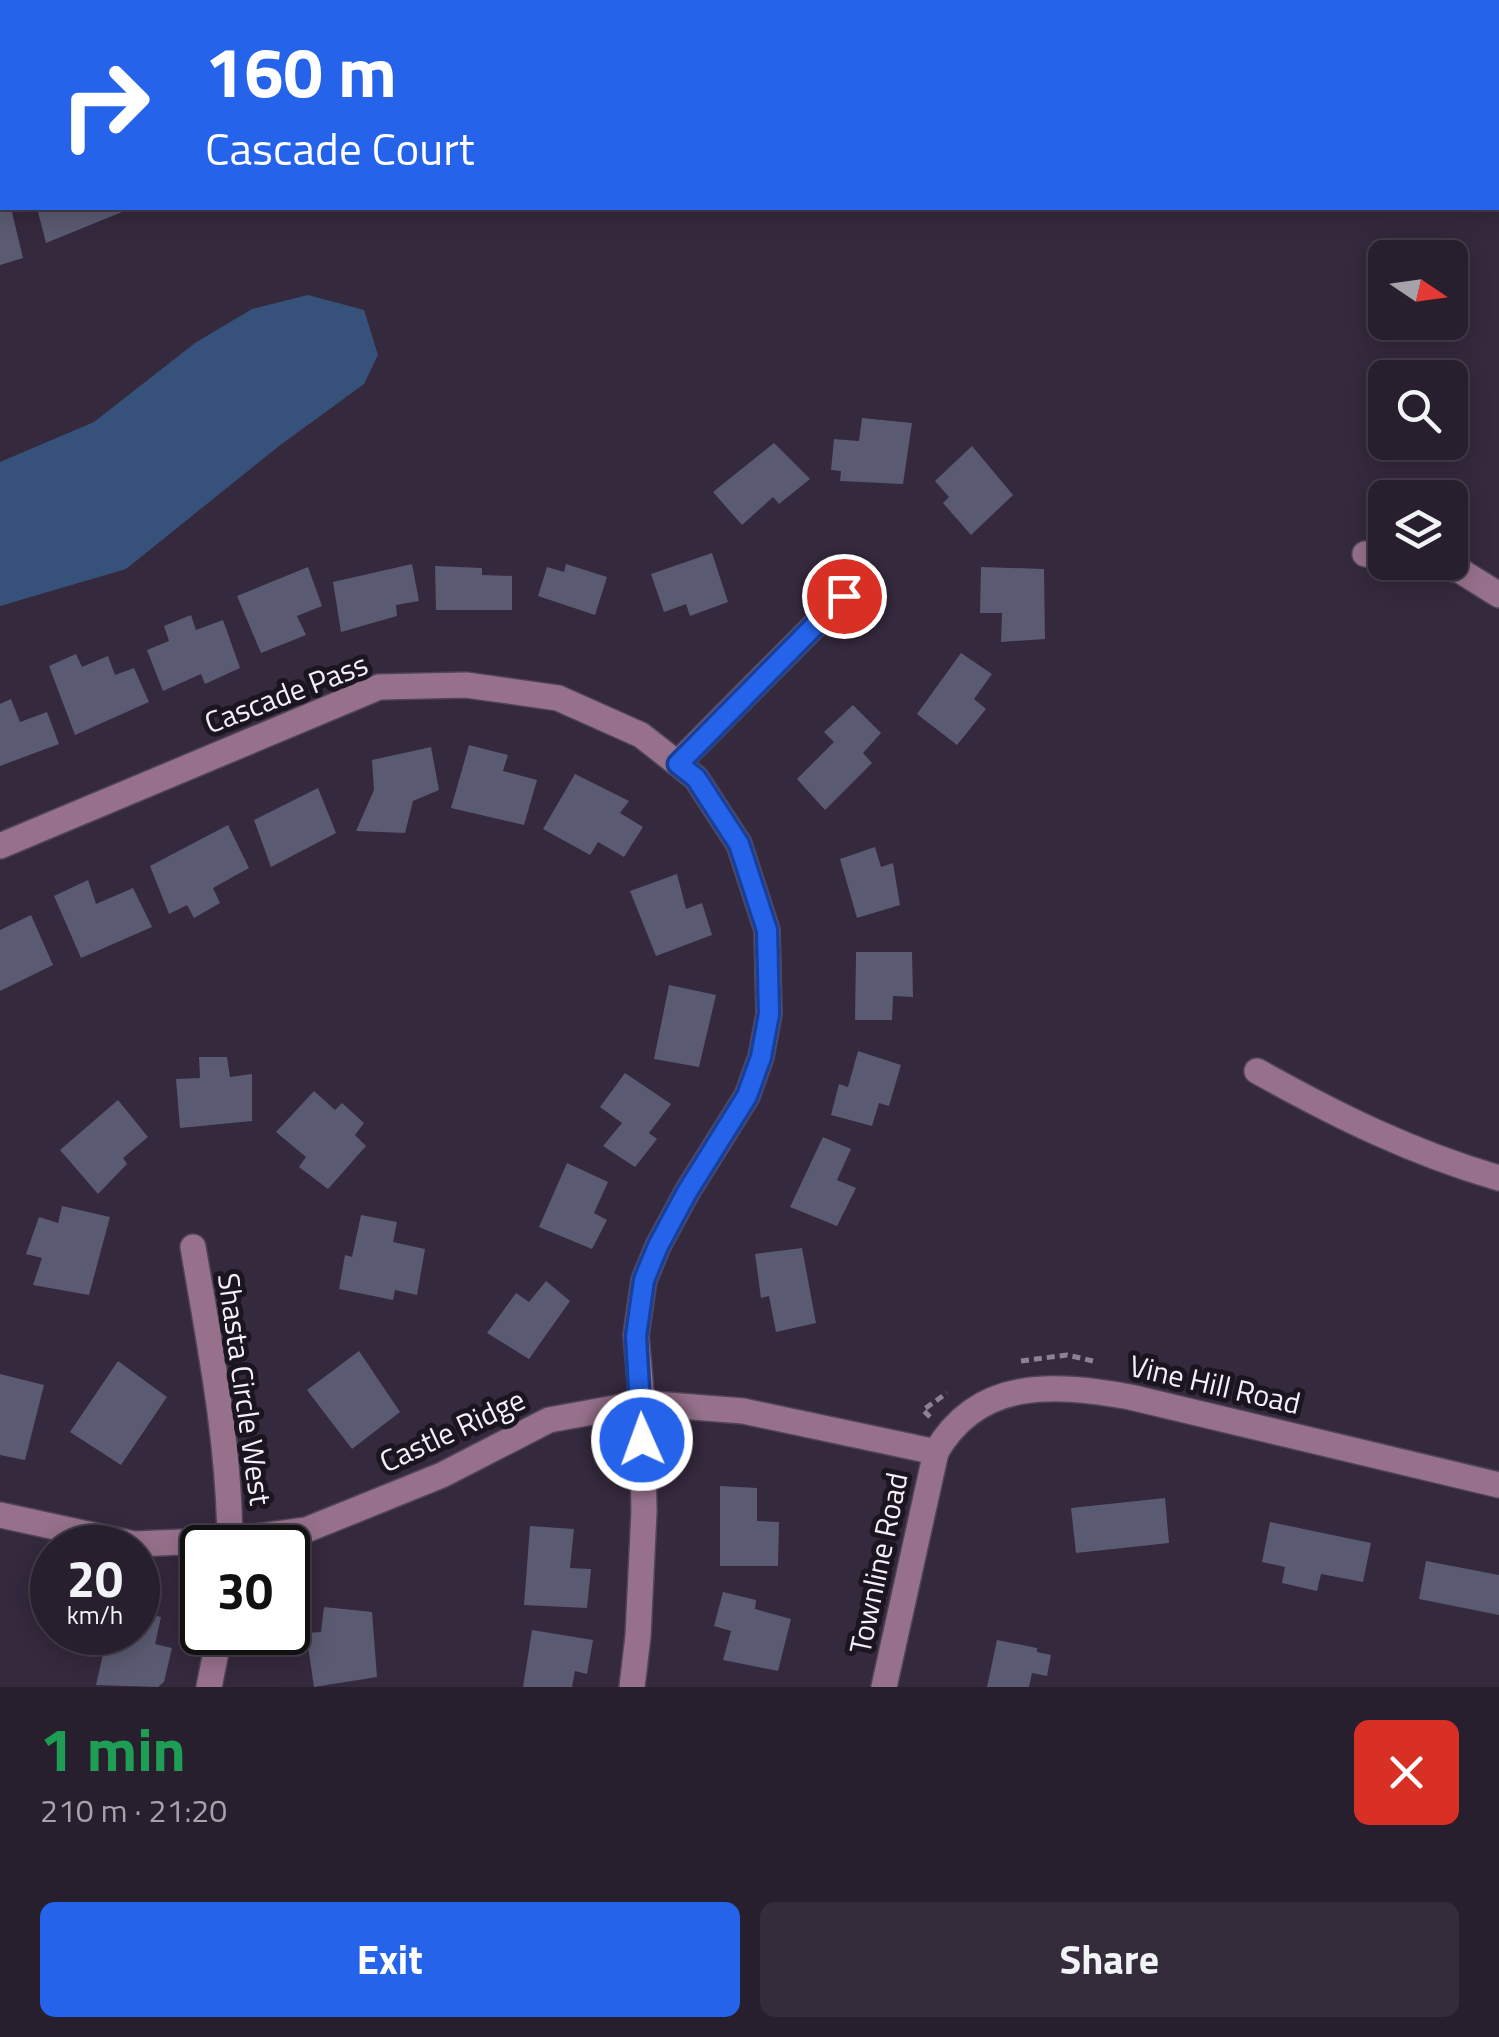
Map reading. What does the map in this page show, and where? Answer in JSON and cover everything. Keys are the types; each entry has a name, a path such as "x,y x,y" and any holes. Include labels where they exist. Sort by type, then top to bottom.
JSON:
{"street":[{"path":"1468,576 1499,595"},
{"path":"678,764 844,596"},
{"name":"Cascade Pass","path":"0,846 380,688 466,685 558,698 640,735 696,778 739,844 767,930 769,1014 761,1057 747,1096 687,1192 644,1280 636,1336 644,1512 632,1687"},
{"path":"1258,1071 1395,1143 1499,1178"},
{"name":"Shasta Circle West","path":"192,1246 215,1372 230,1525"},
{"name":"Vine Hill Road","path":"942,1442 966,1413 992,1399 1036,1388 1079,1388 1130,1396 1499,1485"},
{"name":"Castle Ridge","path":"310,1528 442,1475 549,1420 642,1403 743,1411 942,1442"},
{"name":"Townline Road","path":"884,1687 942,1442"},
{"name":"Castle Ridge","path":"0,1515 134,1544 180,1544"},
{"path":"209,1687 215,1655"}],"path":[{"path":"1012,1364 1030,1358 1067,1355 1104,1364"},
{"path":"942,1442 923,1410 948,1392"}],"water":[{"path":"308,295 364,310 378,355 364,384 279,446 126,569 0,606 0,462 94,422 195,343 252,309"}],"building":[{"path":"0,210 11,210 23,258 0,265"},
{"path":"38,210 122,212 46,243"},
{"path":"862,418 912,423 903,484 840,481 841,471 831,470 834,439 859,441"},
{"path":"774,443 810,479 779,504 773,497 742,525 713,492"},
{"path":"972,446 1013,495 971,535 943,503 949,497 935,481"},
{"path":"712,553 728,602 690,616 686,604 664,612 651,574"},
{"path":"412,564 419,601 396,605 397,616 341,632 333,582"},
{"path":"566,564 607,577 595,615 538,596 547,567 564,572"},
{"path":"435,566 482,568 482,575 512,576 512,610 436,610"},
{"path":"308,567 322,606 297,616 306,635 261,653 237,596"},
{"path":"981,567 1044,569 1045,639 1001,642 1002,613 980,613"},
{"path":"191,615 196,630 223,620 240,668 205,684 201,674 163,691 147,650 169,641 164,626"},
{"path":"961,653 992,674 974,699 986,709 957,745 917,714"},
{"path":"76,654 82,667 108,656 115,675 134,668 149,702 75,735 49,666"},
{"path":"11,699 20,722 47,712 59,744 0,766 0,704"},
{"path":"853,705 881,733 863,753 872,763 825,810 797,779 834,742 824,732"},
{"path":"469,745 508,755 503,771 537,780 524,825 451,808"},
{"path":"431,747 439,790 413,801 405,833 356,831 374,790 372,760"},
{"path":"575,774 629,801 620,813 643,827 624,857 598,842 590,855 543,829"},
{"path":"318,788 336,833 271,867 254,820"},
{"path":"228,825 249,868 213,888 220,903 194,918 187,905 169,914 150,866"},
{"path":"875,847 881,867 893,863 900,905 857,918 840,859"},
{"path":"677,874 686,909 702,903 712,935 656,956 630,891"},
{"path":"88,880 96,904 133,888 152,927 81,958 54,896"},
{"path":"31,915 53,965 0,991 0,930"},
{"path":"856,952 912,952 913,997 893,996 892,1020 855,1020"},
{"path":"669,985 716,995 699,1067 654,1059"},
{"path":"858,1051 901,1065 889,1106 879,1103 872,1126 831,1115 839,1084 848,1087"},
{"path":"199,1057 227,1057 230,1077 252,1074 252,1121 180,1128 176,1079 200,1078"},
{"path":"625,1073 671,1104 649,1133 657,1139 635,1167 603,1146 622,1123 600,1107"},
{"path":"314,1091 335,1110 342,1103 364,1123 355,1135 366,1146 328,1189 299,1167 306,1157 276,1132"},
{"path":"118,1100 148,1137 123,1158 127,1164 98,1194 60,1150"},
{"path":"823,1137 851,1149 837,1180 856,1188 837,1226 790,1207"},
{"path":"567,1163 608,1182 594,1213 607,1220 592,1249 539,1227"},
{"path":"62,1206 110,1217 89,1295 33,1285 42,1258 26,1254 39,1217 58,1223"},
{"path":"361,1215 397,1222 393,1242 425,1249 417,1295 395,1290 393,1300 339,1289 345,1255 352,1257"},
{"path":"802,1248 816,1323 776,1332 769,1296 761,1298 755,1254"},
{"path":"546,1281 570,1301 529,1359 487,1333 516,1293 529,1302"},
{"path":"359,1351 400,1412 352,1449 307,1390"},
{"path":"118,1361 167,1397 121,1465 70,1432"},
{"path":"0,1374 44,1385 25,1460 0,1455"},
{"path":"720,1486 757,1488 757,1521 779,1522 778,1566 720,1566"},
{"path":"1165,1498 1169,1543 1076,1553 1071,1508"},
{"path":"1270,1522 1371,1543 1363,1582 1321,1574 1317,1591 1282,1583 1285,1567 1262,1562"},
{"path":"530,1526 574,1529 570,1568 591,1569 587,1608 524,1605"},
{"path":"1426,1561 1499,1575 1499,1615 1419,1599"},
{"path":"723,1592 756,1600 755,1609 791,1619 778,1671 723,1660 731,1631 714,1626"},
{"path":"324,1607 372,1612 377,1677 314,1687 310,1633 321,1632"},
{"path":"532,1630 593,1640 587,1674 575,1671 572,1687 523,1687"},
{"path":"997,1640 1051,1655 1047,1676 1032,1673 1029,1687 987,1687"},
{"path":"160,1645 172,1648 164,1682 158,1687 96,1685 103,1655 160,1655"}],"route":[{"path":"642,1440 636,1336 644,1280 687,1192 747,1096 761,1057 769,1014 767,930 739,844 696,778 678,764 844,596"}]}
